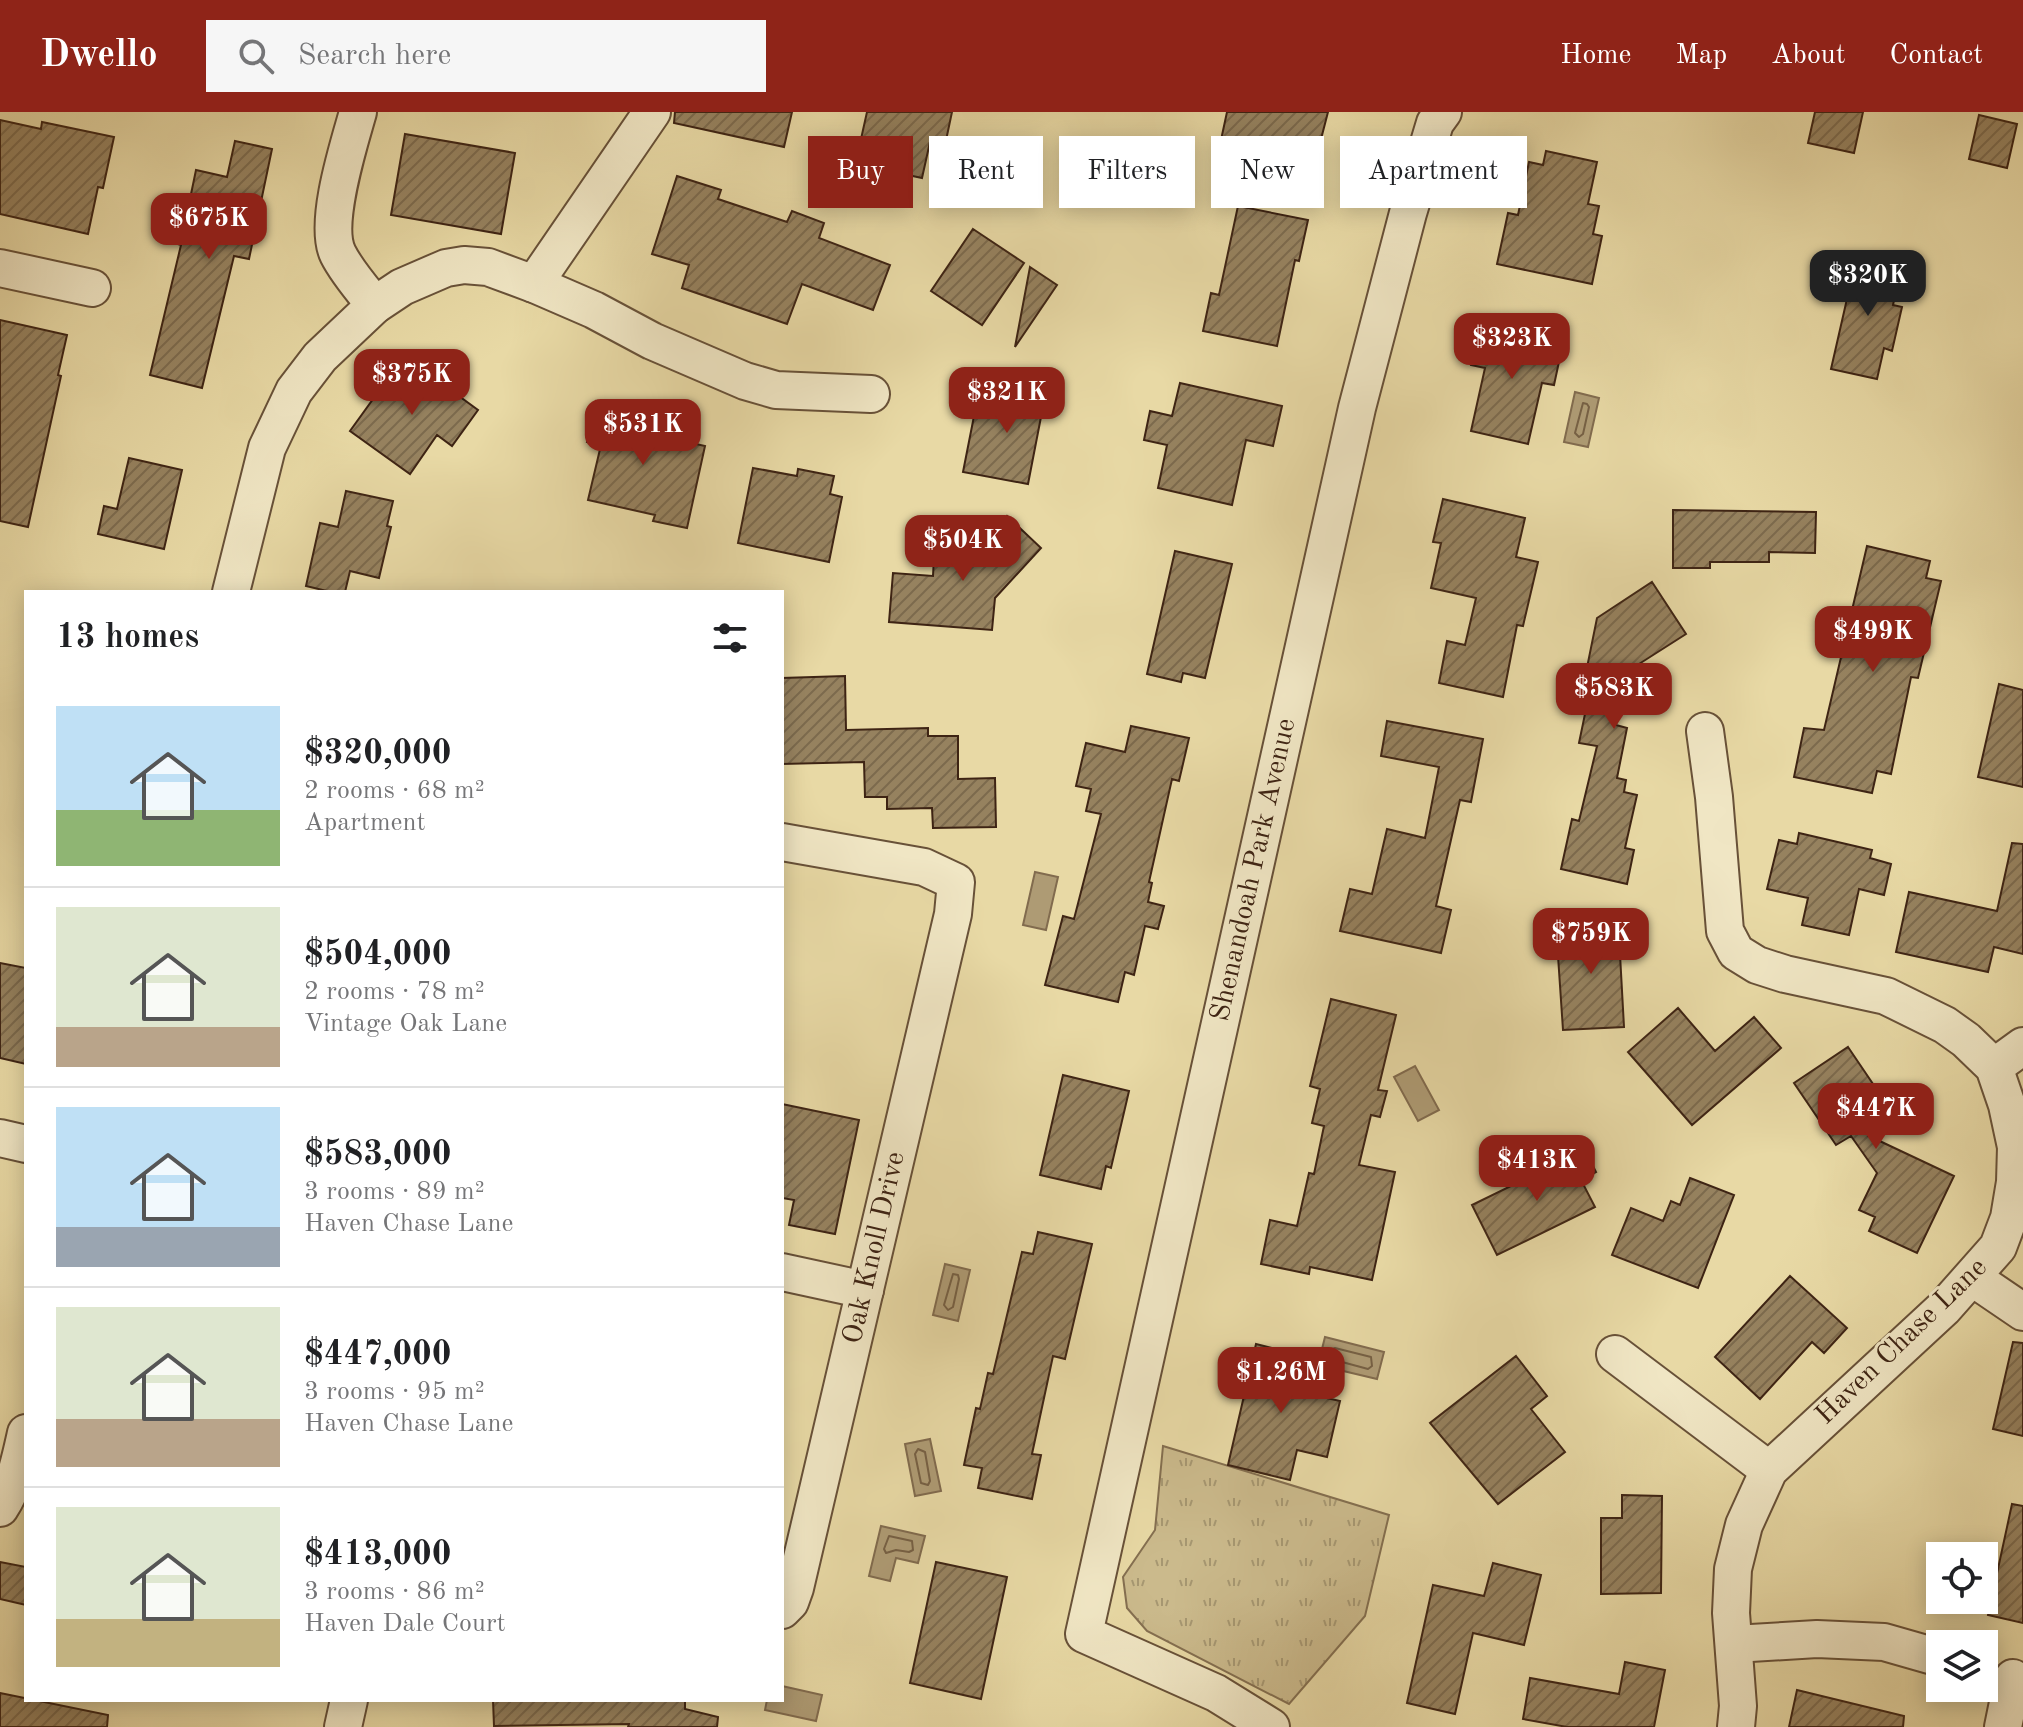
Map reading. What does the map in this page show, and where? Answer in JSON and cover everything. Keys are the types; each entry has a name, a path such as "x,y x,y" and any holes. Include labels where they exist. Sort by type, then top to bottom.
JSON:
{"street":[{"path":"358,112 341,174 334,223 336,251 375,305"},
{"path":"534,284 652,112"},
{"name":"Shenandoah Park Avenue","path":"1271,1727 1216,1693 1084,1634 1357,408 1408,213 1435,123 1443,112"},
{"path":"232,590 267,448 294,391 320,357 375,305 402,287 446,268 464,265 488,267 534,284 594,310 652,341 745,381 776,390 871,394"},
{"path":"0,268 92,288"},
{"name":"Haven Chase Lane","path":"1705,731 1725,931 1736,952 1771,970 1886,996 1920,1011 1966,1040 1994,1067 2007,1105 2016,1147 2015,1182 2009,1218 1998,1247 1944,1308 1769,1470 1744,1525 1733,1569 1731,1613 1738,1706 1736,1727"},
{"name":"Oak Knoll Drive","path":"784,842 924,867 956,882 953,914 795,1588 784,1608"},
{"path":"1994,1067 2023,1046"},
{"path":"0,1138 24,1144"},
{"path":"784,1272 865,1290"},
{"path":"1973,1278 2023,1312"},
{"path":"1615,1354 1769,1470"},
{"path":"0,1508 9,1494 24,1442"},
{"path":"1734,1644 1817,1639 1884,1642 1926,1654"},
{"path":"2003,1727 2007,1676"},
{"path":"343,1727 349,1702"}],"green space":[{"path":"1163,1446 1389,1515 1365,1616 1289,1704 1147,1631 1127,1608 1123,1577 1155,1530"}],"water":[{"path":"1575,392 1599,398 1588,447 1564,442"},
{"path":"1035,872 1058,877 1046,930 1023,925"},
{"path":"1415,1066 1439,1110 1418,1121 1394,1077"},
{"path":"945,1264 970,1270 958,1321 933,1315"},
{"path":"1325,1337 1384,1352 1377,1379 1318,1365"},
{"path":"930,1439 941,1491 915,1496 905,1444"},
{"path":"881,1526 925,1536 918,1563 896,1558 890,1581 869,1576"},
{"path":"784,1686 822,1695 816,1721 765,1710 767,1702 784,1702"}],"building":[{"path":"675,112 792,112 784,147 674,123"},
{"path":"867,112 952,112 947,136 929,136 922,178 913,176 913,136 862,136"},
{"path":"1227,112 1328,112 1322,136 1222,136"},
{"path":"1815,112 1863,112 1854,153 1808,143"},
{"path":"1979,115 2017,124 2007,168 1969,159"},
{"path":"0,120 41,129 42,122 114,137 103,188 98,187 88,234 0,214"},
{"path":"405,134 515,153 501,234 391,215"},
{"path":"235,141 272,149 249,259 234,256 202,388 150,375 181,245 178,244 182,224 173,222 179,197 190,199 196,170 227,177"},
{"path":"1546,151 1597,162 1588,204 1599,206 1593,234 1602,236 1592,284 1497,264 1508,213 1518,215 1519,208 1527,208 1529,162 1543,165"},
{"path":"677,176 721,190 718,199 787,222 792,211 824,223 819,238 890,265 873,310 802,284 787,324 682,288 689,265 652,254"},
{"path":"1238,208 1308,220 1299,261 1295,260 1277,346 1203,331 1211,293 1219,295"},
{"path":"973,229 1024,263 982,325 931,291"},
{"path":"1857,255 1902,265 1893,305 1902,307 1892,351 1884,348 1877,379 1831,369"},
{"path":"1030,267 1057,285 1015,347"},
{"path":"0,320 67,335 28,527 0,521"},
{"path":"1480,324 1563,343 1554,385 1542,383 1528,444 1471,431 1485,368 1471,365"},
{"path":"397,366 412,377 419,367 478,410 452,446 437,435 410,474 350,431"},
{"path":"1009,378 1047,386 1028,484 963,472 976,406 1003,411"},
{"path":"1180,383 1282,406 1273,446 1246,440 1232,505 1158,488 1167,445 1144,440 1150,411 1172,416"},
{"path":"596,401 646,412 642,432 705,446 687,528 653,521 655,515 588,500 601,445 587,442"},
{"path":"129,458 182,470 164,549 98,534 104,506 117,509"},
{"path":"753,468 797,476 798,469 834,476 830,494 842,497 829,562 738,543"},
{"path":"346,491 393,501 387,526 391,527 379,578 350,571 345,590 306,586 320,523 338,527"},
{"path":"1443,499 1525,518 1516,557 1538,562 1523,626 1517,625 1503,697 1439,683 1447,641 1465,645 1476,598 1431,588 1441,543 1433,542"},
{"path":"1673,510 1816,512 1815,553 1769,552 1769,562 1710,562 1710,568 1673,568"},
{"path":"1007,516 1041,548 995,598 992,630 889,622 893,573 933,576 934,557 966,560"},
{"path":"1867,546 1930,561 1926,578 1941,581 1918,678 1911,677 1891,774 1877,771 1872,793 1794,777 1804,728 1824,730"},
{"path":"1175,551 1232,564 1205,678 1183,673 1181,682 1147,674"},
{"path":"1652,582 1686,634 1628,671 1616,725 1627,728 1617,778 1626,780 1624,792 1637,795 1625,848 1634,850 1627,884 1561,869 1572,819 1579,821 1597,746 1579,743 1585,714 1578,712 1597,618"},
{"path":"845,676 846,730 928,728 928,736 958,736 958,779 995,778 996,827 933,828 932,808 887,809 887,797 865,797 864,762 784,764 784,678"},
{"path":"1999,684 2023,690 2023,787 1978,777"},
{"path":"1387,721 1483,739 1471,802 1460,800 1436,906 1451,910 1441,953 1340,931 1350,889 1372,894 1387,829 1425,838 1439,767 1381,756"},
{"path":"1131,726 1189,738 1179,781 1172,779 1149,882 1152,883 1148,902 1164,906 1158,929 1145,926 1134,975 1125,972 1118,1002 1045,985 1063,916 1074,919 1101,814 1086,811 1091,789 1076,786 1086,743 1125,752"},
{"path":"1799,833 1872,850 1870,858 1891,864 1884,895 1859,889 1849,935 1802,925 1808,898 1767,889 1779,840 1797,844"},
{"path":"2012,843 2023,844 2023,954 1994,947 1988,972 1896,952 1909,892 1997,911"},
{"path":"1618,918 1624,1027 1563,1030 1557,941 1569,941 1568,921"},
{"path":"0,963 24,968 24,1064 0,1058"},
{"path":"1331,999 1396,1015 1378,1090 1387,1091 1380,1117 1371,1115 1359,1165 1395,1172 1372,1280 1310,1267 1309,1274 1261,1264 1270,1220 1297,1226 1309,1173 1314,1174 1324,1126 1312,1123 1320,1089 1310,1086"},
{"path":"1678,1008 1715,1051 1754,1017 1781,1048 1692,1125 1628,1052"},
{"path":"1848,1047 1896,1118 1869,1136 1954,1176 1917,1253 1869,1231 1875,1217 1859,1210 1877,1173 1851,1136 1836,1145 1794,1083"},
{"path":"1063,1075 1129,1091 1111,1168 1106,1166 1101,1189 1040,1175"},
{"path":"784,1104 859,1120 835,1234 789,1225 794,1200 784,1198"},
{"path":"1585,1150 1596,1172 1581,1180 1595,1207 1497,1255 1472,1205"},
{"path":"1690,1178 1734,1195 1698,1288 1612,1255 1631,1208 1663,1221 1671,1201 1680,1205"},
{"path":"1038,1232 1092,1244 1065,1359 1053,1356 1032,1454 1041,1455 1032,1499 978,1488 982,1468 964,1465 976,1408 980,1409 988,1373 993,1374 1022,1252 1033,1254"},
{"path":"1790,1276 1847,1328 1824,1353 1812,1342 1760,1399 1715,1357"},
{"path":"2013,1342 2023,1343 2023,1436 1993,1429"},
{"path":"1256,1344 1317,1359 1309,1394 1340,1401 1327,1457 1297,1450 1290,1480 1228,1465"},
{"path":"1516,1356 1547,1396 1531,1409 1565,1452 1498,1504 1430,1423"},
{"path":"1622,1495 1662,1496 1661,1593 1601,1594 1601,1518 1622,1518"},
{"path":"2012,1504 2023,1506 2023,1623 1988,1615 1998,1614 1998,1569"},
{"path":"0,1562 24,1567 24,1605 0,1599"},
{"path":"936,1562 1007,1577 981,1699 910,1683"},
{"path":"1493,1563 1541,1575 1524,1645 1473,1633 1455,1714 1407,1703 1433,1585 1484,1596"},
{"path":"1625,1662 1665,1670 1654,1727 1567,1727 1523,1719 1530,1678 1619,1694"},
{"path":"1797,1690 1904,1716 1903,1727 1789,1727"},
{"path":"0,1693 24,1698 24,1702 44,1702 108,1715 107,1727 0,1727"},
{"path":"493,1702 685,1702 685,1709 718,1717 717,1727 628,1727 629,1724 494,1726"}]}
